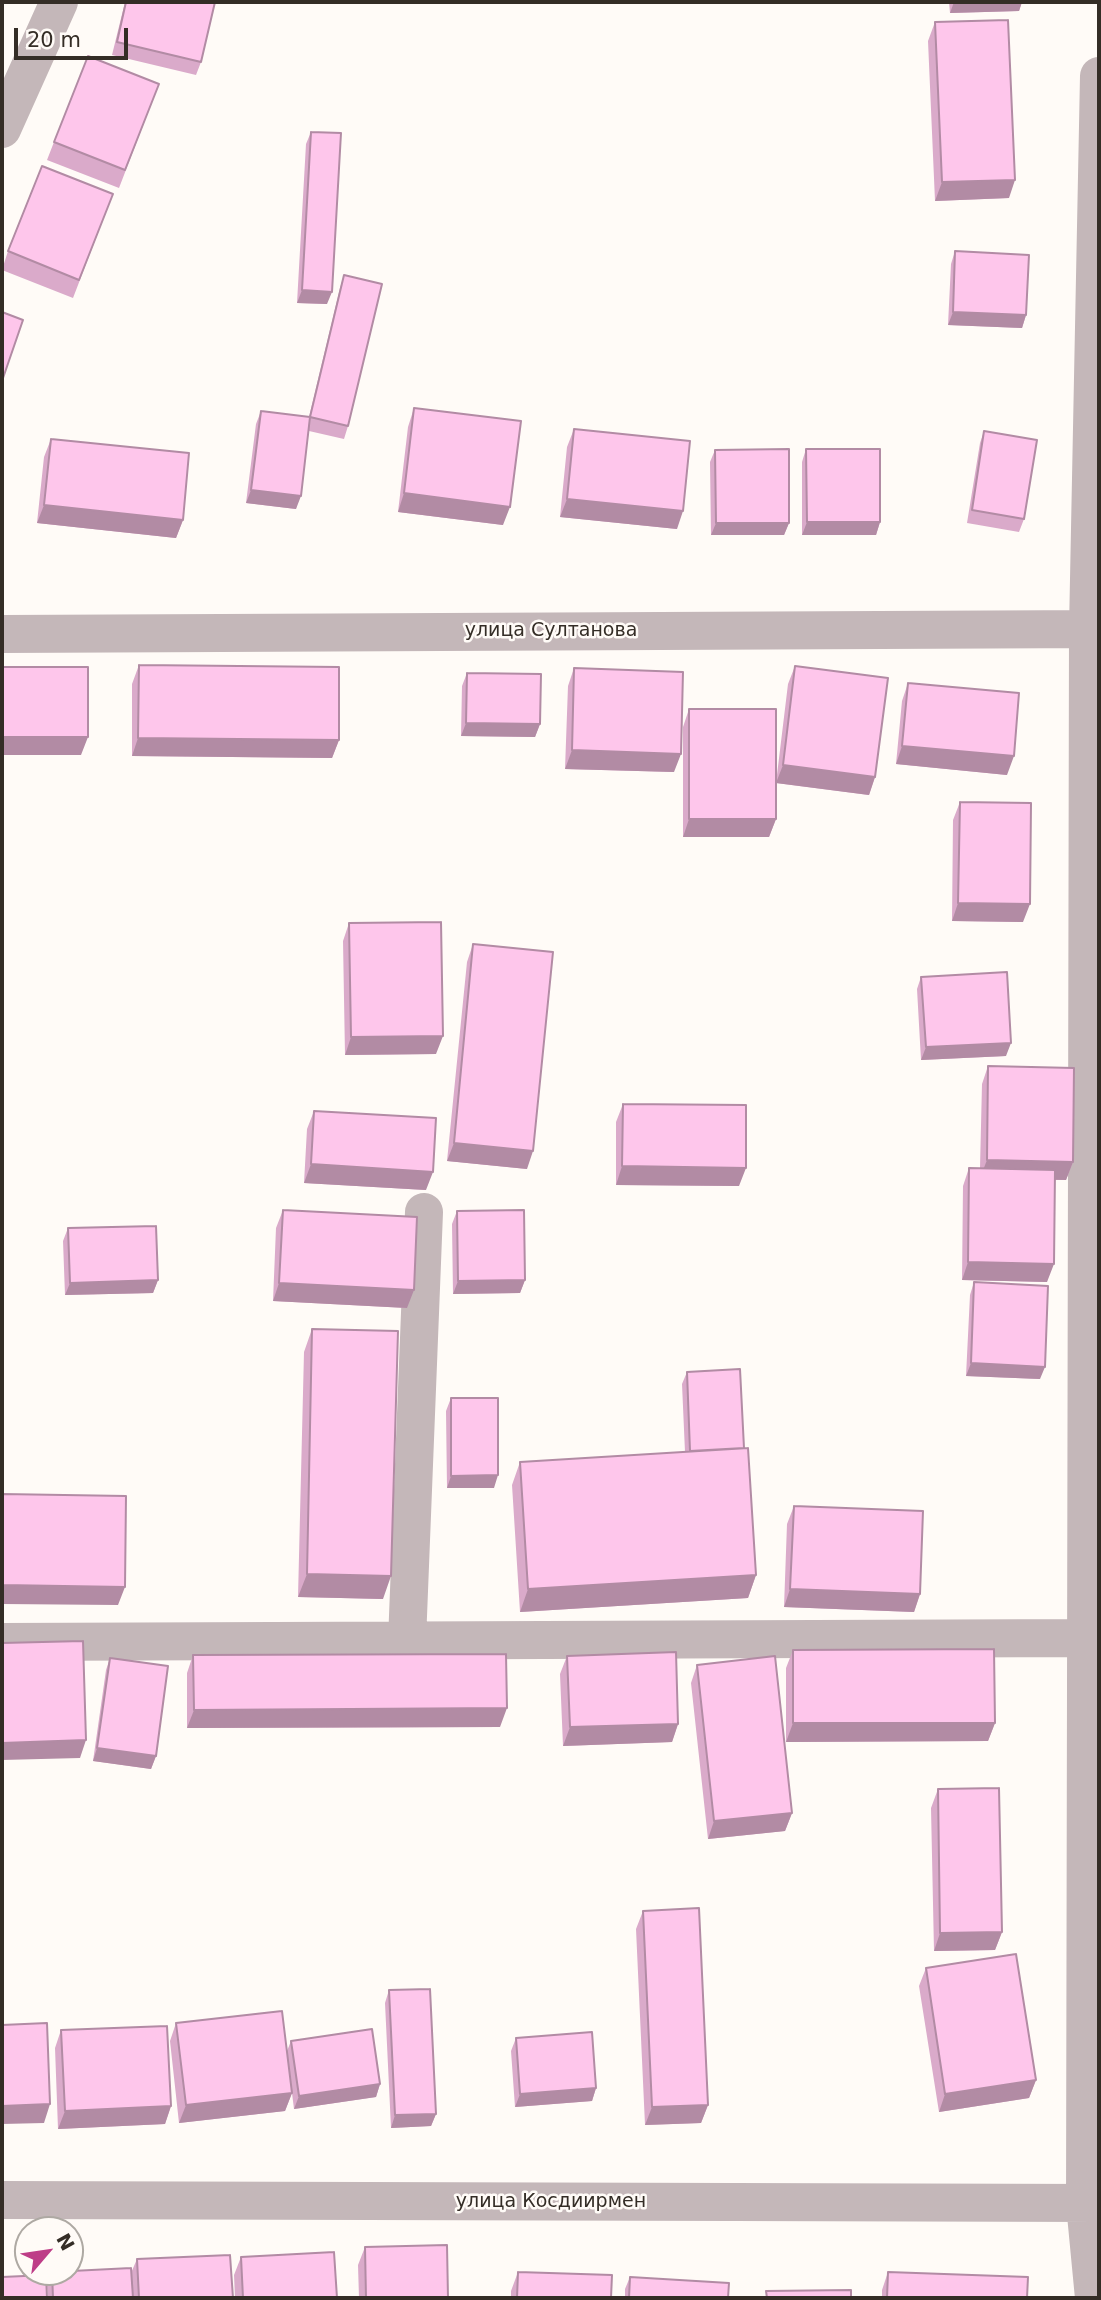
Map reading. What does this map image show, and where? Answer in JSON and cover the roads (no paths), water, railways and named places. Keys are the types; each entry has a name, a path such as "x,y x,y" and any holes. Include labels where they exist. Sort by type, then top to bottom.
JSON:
{"street":[{"path":"2,129 59,2"},
{"path":"1094,2298 1086,1638 1099,76"},
{"name":"улица Султанова","path":"2,634 1093,629"},
{"path":"407,1641 424,1212"},
{"path":"2,1642 1086,1638"},
{"name":"улица Косдиирмен","path":"2,2200 1092,2204"}]}
